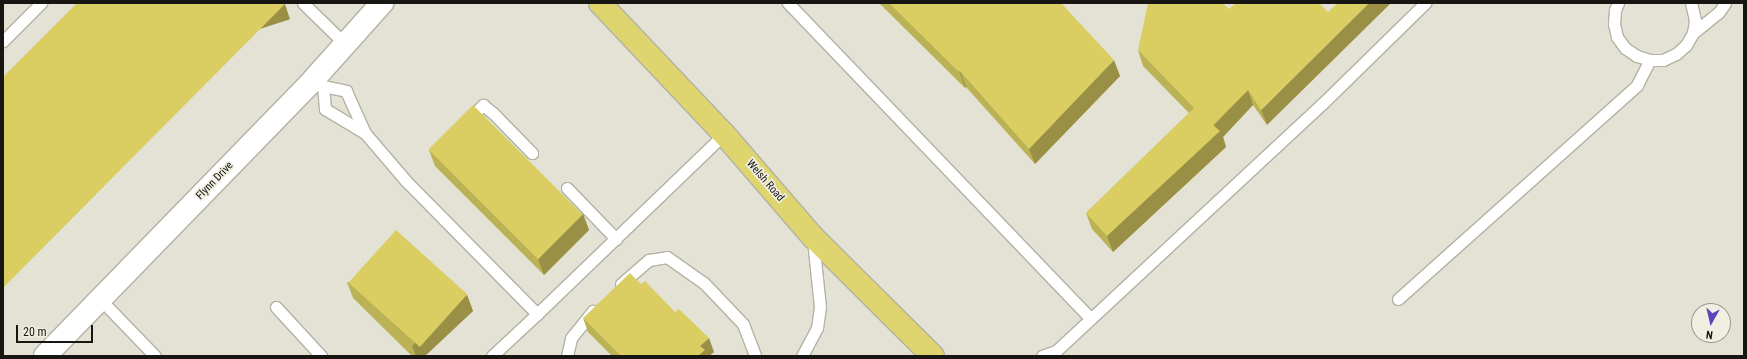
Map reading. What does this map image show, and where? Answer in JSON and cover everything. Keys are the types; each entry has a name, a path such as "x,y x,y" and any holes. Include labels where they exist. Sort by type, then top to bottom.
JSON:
{"main road":[{"name":"Welsh Road","path":"600,3 724,134 813,237 933,356"}],"street":[{"name":"Flynn Drive","path":"45,356 100,299 318,83 345,44 382,3"}],"lane":[{"path":"3,40 40,3"},
{"path":"303,3 345,44"},
{"path":"788,3 1090,318"},
{"path":"1042,356 1056,354 1090,318 1318,108 1425,3"},
{"path":"1618,3 1615,10 1614,24 1617,37 1625,48 1636,56 1650,60 1663,60 1676,54 1686,45 1693,33 1719,12 1724,3"},
{"path":"1691,3 1695,20 1693,33"},
{"path":"1398,300 1637,85 1650,60"},
{"path":"318,83 325,109 365,133"},
{"path":"318,83 346,92 365,133 406,181 537,314"},
{"path":"462,124 483,106 493,112 532,153"},
{"path":"492,356 724,134"},
{"path":"567,188 616,239"},
{"path":"802,356 817,328 820,307 813,237"},
{"path":"615,289 649,260 667,258 704,283 743,324 755,356"},
{"path":"100,299 155,356"},
{"path":"567,356 570,338 599,304"},
{"path":"276,307 321,356"}],"building":[{"path":"77,3 285,4 3,288 3,77"},
{"path":"889,3 1061,3 1114,60 1029,149 960,71 959,72"},
{"path":"1148,3 1223,3 1229,9 1236,3 1319,3 1328,12 1338,3 1369,3 1261,110 1248,90 1213,125 1220,131 1107,236 1086,213 1194,108 1138,50"},
{"path":"473,105 583,215 538,259 428,150"},
{"path":"396,230 467,294 420,347 348,283"},
{"path":"630,273 641,284 645,281 675,312 679,309 709,338 700,346 705,350 698,356 621,356 583,318"}]}
